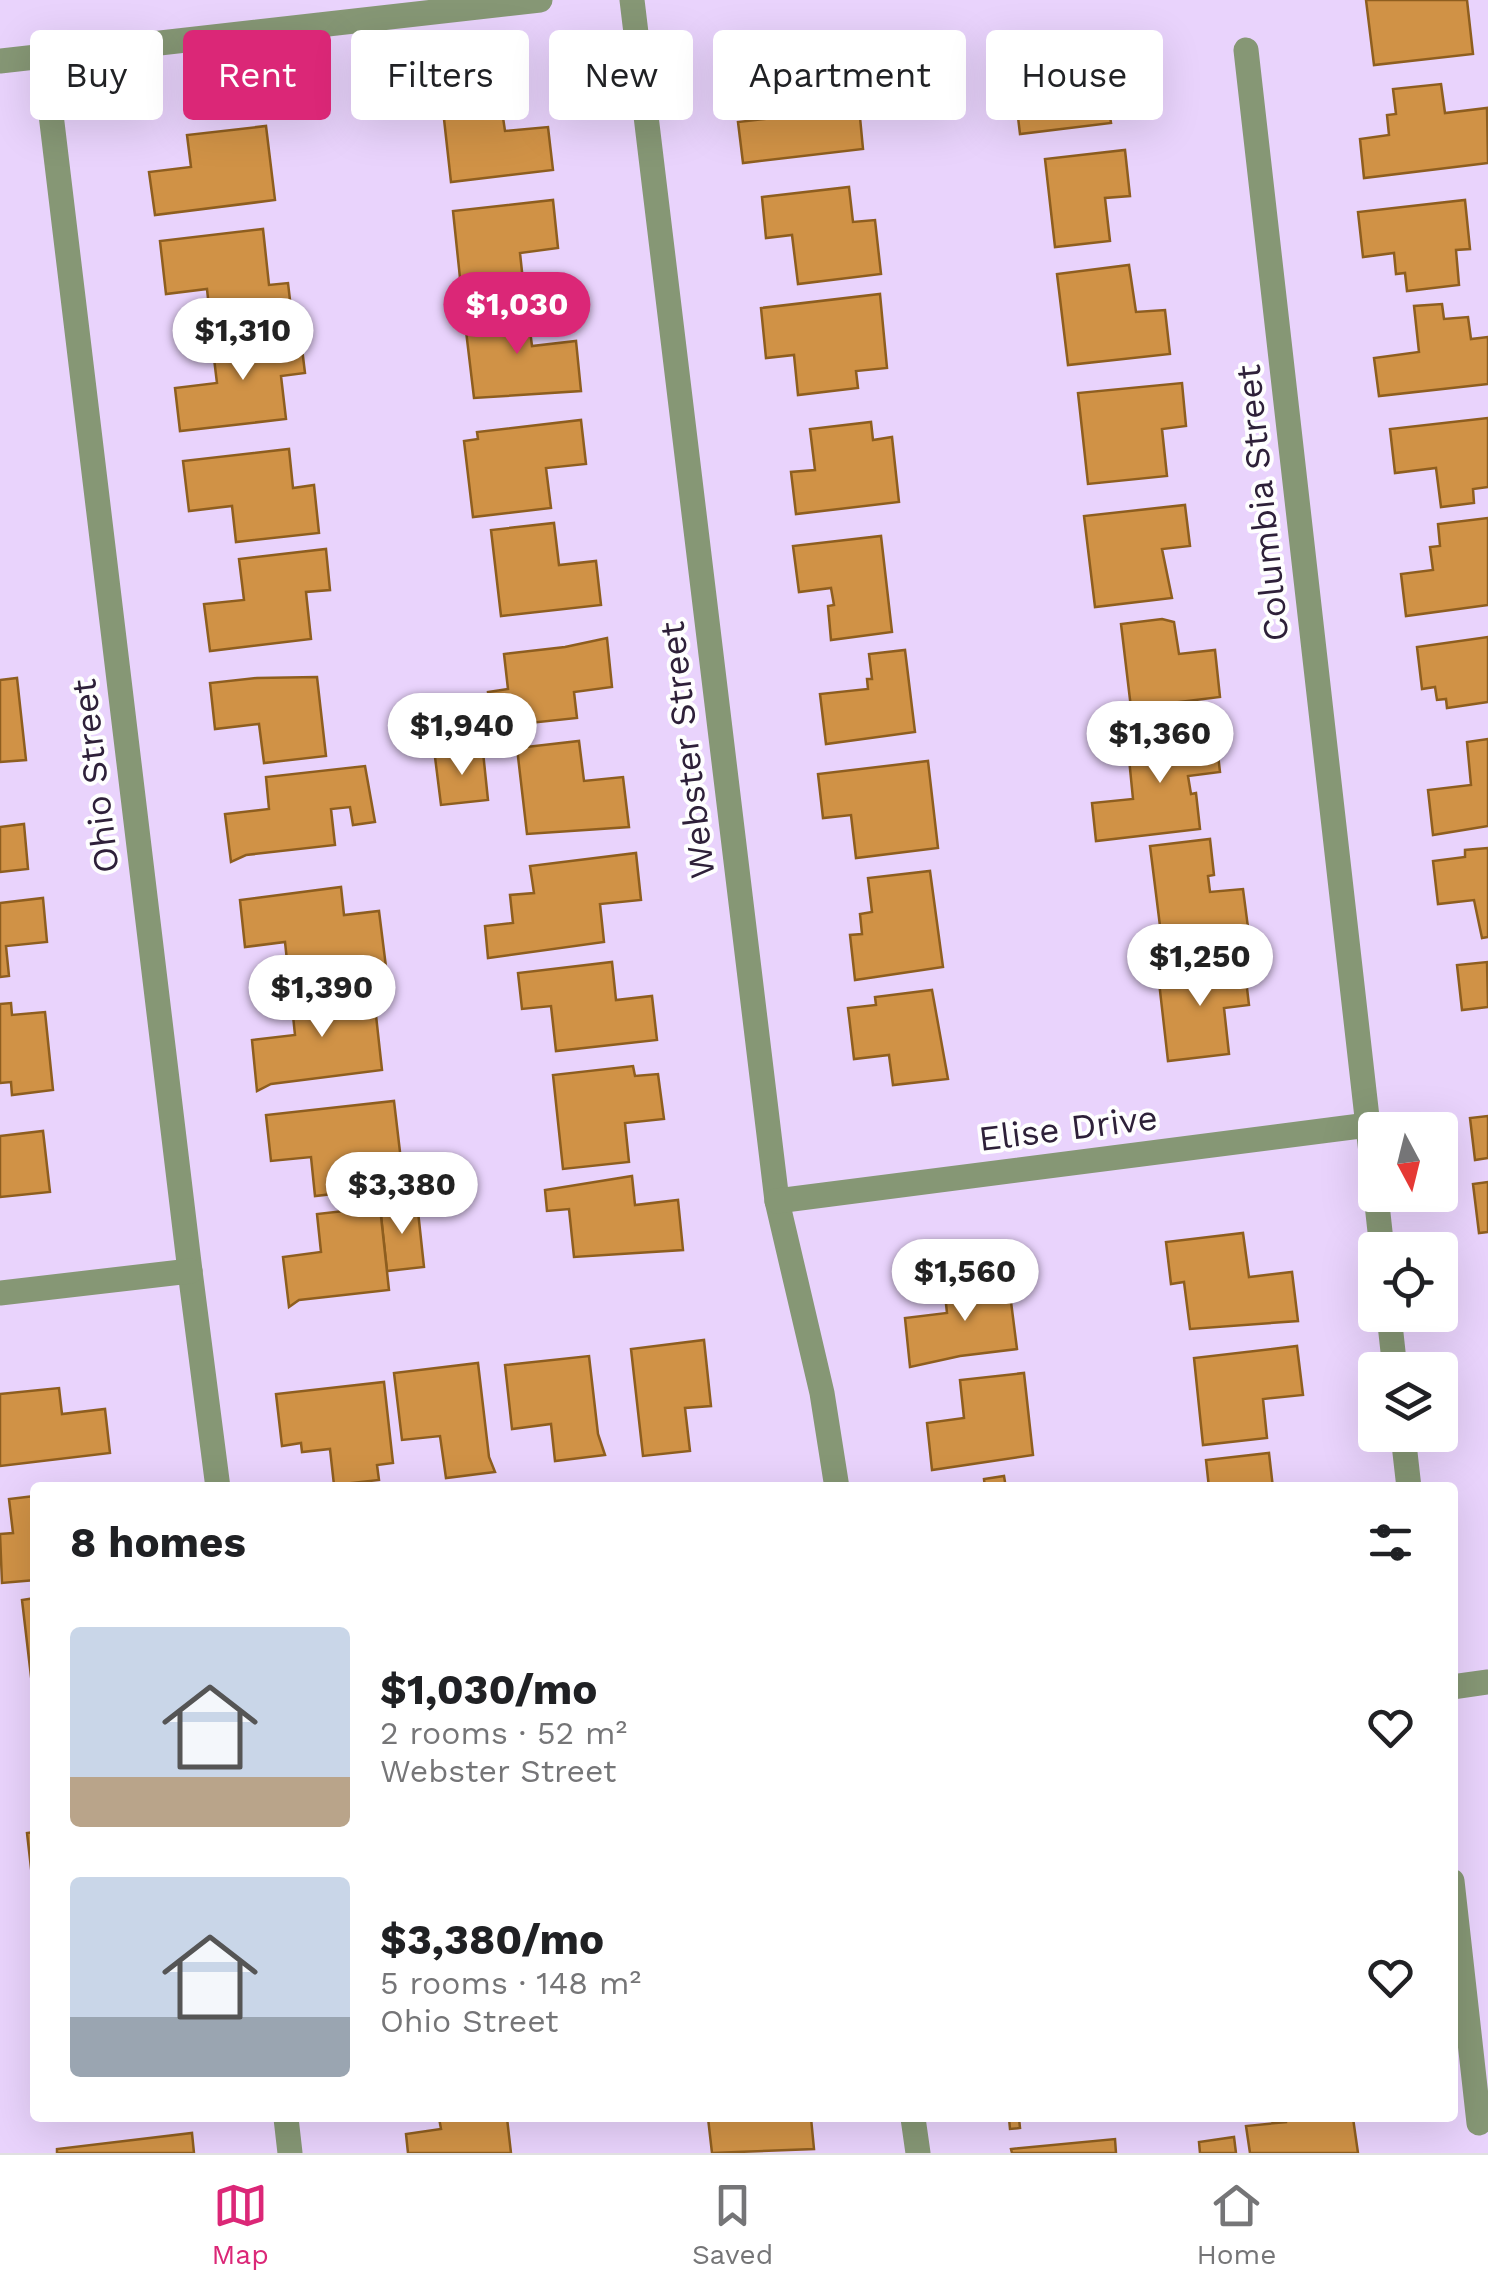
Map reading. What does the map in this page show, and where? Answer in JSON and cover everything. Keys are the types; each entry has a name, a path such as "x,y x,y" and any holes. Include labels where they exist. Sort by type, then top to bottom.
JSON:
{"street":[{"path":"163,43 540,0"},
{"name":"Webster Street","path":"632,0 777,1201 822,1393 837,1482"},
{"name":"Columbia Street","path":"1246,50 1367,1112"},
{"path":"0,61 30,58"},
{"name":"Ohio Street","path":"52,120 217,1482"},
{"name":"Elise Drive","path":"777,1201 1358,1125"},
{"path":"0,1292 190,1271"},
{"path":"1405,1452 1407,1482"},
{"path":"1458,1685 1488,1682"},
{"path":"1458,1935 1479,2122"},
{"path":"286,2122 290,2153"},
{"path":"914,2122 918,2153"}],"building":[{"path":"1366,0 1467,0 1473,54 1374,65"},
{"path":"1441,84 1445,113 1487,108 1488,163 1364,178 1360,139 1389,135 1387,115 1396,114 1393,89"},
{"path":"444,120 503,120 505,131 548,127 553,170 451,182"},
{"path":"860,120 863,149 743,163 738,122"},
{"path":"1018,120 1111,123 1020,134"},
{"path":"266,126 275,200 155,215 149,172 191,167 187,135"},
{"path":"1125,150 1130,196 1105,198 1110,241 1055,247 1045,159"},
{"path":"849,187 853,222 875,220 881,274 798,284 792,235 766,238 762,197"},
{"path":"553,200 558,248 520,253 524,290 462,297 453,211"},
{"path":"1465,200 1470,249 1456,250 1459,285 1407,291 1405,273 1396,274 1394,253 1363,257 1358,212"},
{"path":"263,229 269,285 288,283 292,317 211,326 207,289 166,294 160,241"},
{"path":"1129,265 1136,312 1165,310 1170,354 1068,365 1057,274"},
{"path":"880,294 887,368 856,371 858,388 798,395 794,355 766,358 761,308"},
{"path":"1442,304 1444,319 1468,317 1471,339 1488,337 1488,384 1379,396 1374,358 1419,352 1414,306"},
{"path":"527,307 532,346 576,341 581,391 474,398 464,314"},
{"path":"300,332 305,373 281,376 286,419 180,431 175,388 217,383 212,342"},
{"path":"1182,383 1186,426 1162,429 1167,476 1088,484 1078,393"},
{"path":"1488,418 1488,487 1473,489 1474,503 1441,507 1436,468 1395,473 1390,429"},
{"path":"581,420 586,464 546,468 551,508 473,517 464,441 478,439 477,432"},
{"path":"871,422 873,440 892,437 899,502 796,514 791,472 815,470 810,429"},
{"path":"289,449 293,488 314,485 319,533 236,542 232,506 189,511 183,461"},
{"path":"1185,505 1190,546 1162,549 1172,598 1095,607 1084,516"},
{"path":"1488,518 1488,605 1406,616 1401,574 1433,570 1430,547 1440,546 1438,524"},
{"path":"554,523 559,565 596,561 601,605 501,616 491,530"},
{"path":"881,536 892,632 831,640 831,588 799,592 793,546"},
{"path":"326,549 330,590 306,592 311,639 210,651 204,604 244,600 239,559"},
{"path":"1162,619 1174,622 1179,654 1215,650 1220,697 1131,708 1121,624"},
{"path":"1488,637 1488,702 1447,708 1446,699 1437,700 1435,687 1422,689 1417,647"},
{"path":"607,638 612,687 574,692 577,718 492,727 488,692 508,689 504,654"},
{"path":"905,650 915,732 826,744 820,694 868,689 867,679 872,679 869,654"},
{"path":"317,677 326,756 264,763 259,724 215,729 210,683"},
{"path":"17,678 26,760 0,762 0,680"},
{"path":"1215,728 1220,772 1188,776 1191,794 1196,793 1200,829 1096,841 1092,803 1133,799 1127,738"},
{"path":"1488,739 1488,826 1433,835 1428,790 1471,785 1467,742"},
{"path":"579,741 584,781 623,777 629,827 527,834 517,748"},
{"path":"483,752 488,800 441,805 435,757"},
{"path":"928,761 938,848 856,858 851,815 823,818 818,774"},
{"path":"365,766 375,822 353,825 350,807 331,809 335,845 246,855 231,862 225,814 269,809 266,777"},
{"path":"24,824 28,869 0,872 0,827"},
{"path":"1210,839 1214,875 1208,876 1210,892 1243,889 1249,935 1162,942 1150,846"},
{"path":"1488,848 1488,937 1482,938 1474,900 1438,904 1433,861 1465,857 1465,850"},
{"path":"636,853 641,900 600,904 604,942 488,958 485,926 513,923 510,895 534,893 530,866"},
{"path":"930,871 943,967 855,980 850,935 862,934 860,914 872,912 868,878"},
{"path":"341,887 344,915 379,911 386,967 289,979 285,942 245,947 240,900"},
{"path":"43,898 47,942 6,946 9,976 0,977 0,903"},
{"path":"612,962 616,1000 652,996 657,1040 556,1051 551,1006 522,1009 518,973"},
{"path":"1487,962 1488,1007 1462,1010 1457,965"},
{"path":"1244,963 1249,1005 1224,1008 1229,1054 1168,1061 1158,973"},
{"path":"373,988 382,1070 271,1084 257,1091 252,1040 295,1035 291,996"},
{"path":"932,990 948,1079 893,1085 889,1055 854,1059 848,1008 876,1005 875,997"},
{"path":"11,1003 12,1015 45,1012 53,1090 12,1095 11,1082 0,1083 0,1004"},
{"path":"633,1066 635,1076 658,1074 664,1119 625,1123 629,1162 563,1169 553,1075"},
{"path":"394,1101 404,1186 315,1196 311,1157 271,1161 266,1115"},
{"path":"1488,1116 1488,1158 1475,1160 1470,1118"},
{"path":"43,1131 50,1192 0,1197 0,1136"},
{"path":"632,1176 635,1205 678,1200 683,1250 574,1257 569,1209 547,1211 545,1190"},
{"path":"1488,1182 1488,1232 1479,1233 1473,1184"},
{"path":"417,1202 424,1267 387,1271 380,1207"},
{"path":"380,1207 389,1290 299,1300 289,1307 283,1257 321,1252 317,1214"},
{"path":"1243,1233 1249,1277 1292,1272 1298,1321 1190,1329 1184,1282 1171,1284 1166,1242"},
{"path":"1008,1278 1017,1349 910,1367 905,1318 947,1313 944,1285"},
{"path":"704,1340 711,1406 685,1408 690,1451 643,1456 631,1349"},
{"path":"1297,1346 1303,1395 1263,1399 1267,1438 1203,1445 1194,1358"},
{"path":"589,1356 598,1434 605,1455 555,1461 551,1424 512,1429 505,1365"},
{"path":"478,1363 489,1457 495,1472 446,1478 440,1436 402,1440 394,1373"},
{"path":"1024,1373 1033,1455 932,1470 927,1423 964,1418 960,1380"},
{"path":"384,1382 393,1463 377,1465 379,1480 334,1482 330,1449 302,1452 301,1443 282,1446 276,1394"},
{"path":"59,1388 62,1414 105,1409 110,1453 0,1466 0,1394"},
{"path":"1269,1453 1272,1482 1208,1482 1206,1460"},
{"path":"1004,1476 1005,1482 984,1482"},
{"path":"30,1497 30,1580 2,1583 0,1534 13,1533 9,1499"},
{"path":"30,1599 30,1668 22,1600"},
{"path":"440,2122 507,2122 511,2153 408,2153 406,2134 441,2129"},
{"path":"708,2122 811,2122 814,2149 712,2153"},
{"path":"1009,2122 1019,2122 1020,2128 1010,2129"},
{"path":"1354,2122 1358,2153 1250,2153 1246,2126"},
{"path":"192,2133 194,2153 57,2153 57,2149"},
{"path":"1234,2137 1236,2153 1200,2153 1199,2142"},
{"path":"1115,2139 1116,2153 1012,2153 1011,2149"}]}
